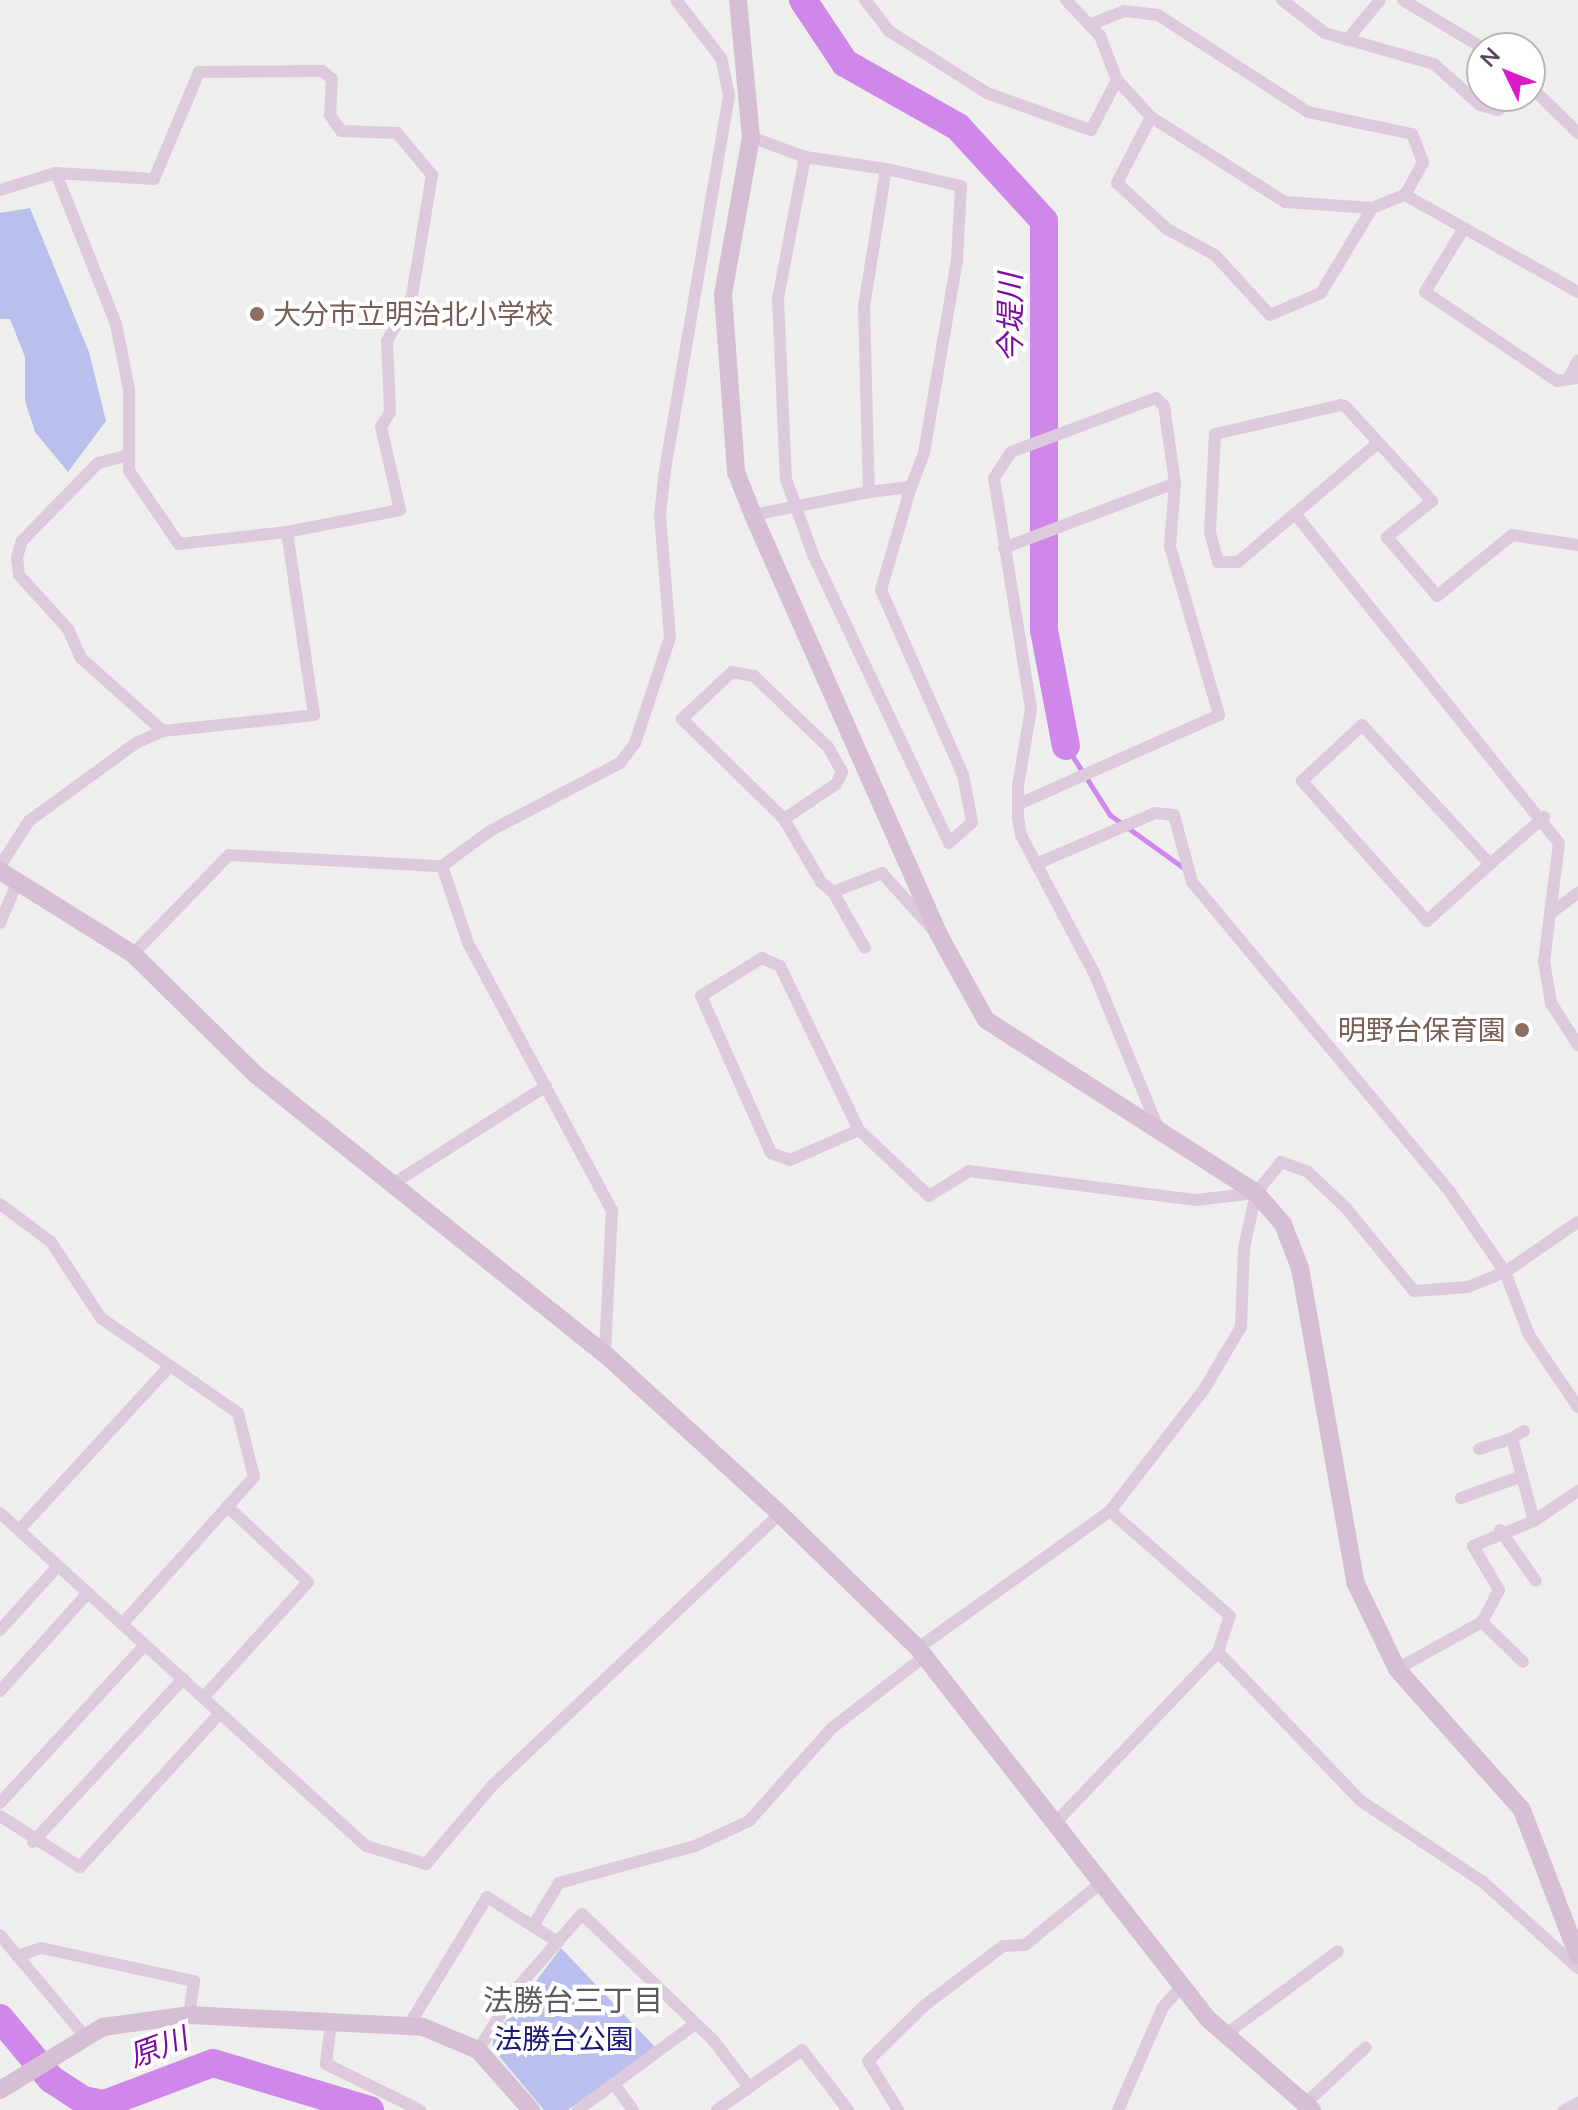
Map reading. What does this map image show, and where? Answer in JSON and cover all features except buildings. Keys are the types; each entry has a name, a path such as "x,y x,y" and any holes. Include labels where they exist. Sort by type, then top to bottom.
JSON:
{"street":[{"path":"133,954 229,855 442,866 490,831 620,763 635,743 670,638 660,515 729,95 721,58 676,0"},
{"path":"738,0 751,137 723,294 736,472 753,515 939,935 986,1020 1256,1193 1283,1224 1300,1268 1356,1584 1397,1669 1522,1810 1578,1956"},
{"path":"865,0 889,31 987,93 1091,130 1117,80"},
{"path":"1066,0 1091,24 1117,80 1151,117 1285,202 1372,208 1405,195 1423,162 1412,134 1308,112 1150,12 1124,11 1091,24"},
{"path":"1282,0 1347,40 1410,52 1466,94"},
{"path":"1347,40 1380,0"},
{"path":"1403,0 1466,38"},
{"path":"0,190 56,173 154,179 199,72 270,68 322,71 332,79 330,115 341,131 397,133 432,175 412,296 387,341 390,412 381,427 400,510 287,532 179,544 163,530 126,456 129,390 116,324 56,173"},
{"path":"1546,102 1578,133"},
{"path":"1151,117 1117,183 1167,229 1215,255 1270,315 1321,293 1372,208"},
{"path":"751,137 805,157 886,169 961,186 932,426 881,590 963,775 972,822 949,843 792,505 778,298 805,157"},
{"path":"869,492 864,306 886,169"},
{"path":"1405,195 1578,292"},
{"path":"1464,228 1425,292 1557,381 1573,378 1578,360"},
{"path":"1019,804 1219,715 1170,546 1175,483 1164,406 1142,400 1000,461 994,494 1031,709 1019,804 1021,835 1095,975 1160,1133"},
{"path":"1378,443 1238,562 1218,562 1210,532 1215,434 1341,405 1378,443 1432,501 1387,537 1437,596 1512,535 1578,545"},
{"path":"126,456 98,463 22,541 19,575 68,629 104,684 163,731"},
{"path":"1004,548 1175,483"},
{"path":"753,515 792,505 911,487"},
{"path":"1296,515 1544,817 1559,843 1544,961 1551,1003 1576,1041"},
{"path":"287,532 314,715 163,731 65,788 29,821 0,869 15,887 133,954 255,1074 605,1354 780,1514 922,1652 1057,1821 1181,1987 1226,2034 1308,2107 1366,2047"},
{"path":"784,819 836,784 842,772 828,747 754,676 732,672 682,719 784,819 833,892 865,948"},
{"path":"1490,864 1362,725 1302,781 1427,921 1544,817"},
{"path":"1036,864 1155,813 1174,815 1186,869 1202,897 1450,1192 1505,1272 1529,1335 1578,1407"},
{"path":"442,866 468,943 612,1210 605,1354"},
{"path":"833,892 882,873 939,935"},
{"path":"0,923 15,887"},
{"path":"1551,913 1578,893"},
{"path":"859,1130 790,1160 776,1158 702,991 762,958 775,959 859,1130 929,1196 969,1171 1196,1200 1256,1193"},
{"path":"394,1183 546,1086"},
{"path":"533,1926 559,1883 695,1846 749,1821 832,1728 922,1652 1110,1511 1205,1388 1241,1327 1244,1248 1256,1193 1281,1162 1295,1164 1345,1207 1414,1291 1468,1287 1505,1272 1578,1222"},
{"path":"0,1204 51,1242 101,1318 238,1413 254,1477 122,1624"},
{"path":"19,1530 169,1367"},
{"path":"1479,1449 1524,1431"},
{"path":"1512,1438 1534,1521"},
{"path":"1461,1498 1522,1476"},
{"path":"1397,1669 1482,1622 1499,1590 1473,1546 1500,1530 1534,1521 1578,1491"},
{"path":"203,1698 308,1582 227,1506"},
{"path":"1057,1821 1218,1652 1230,1616 1110,1511"},
{"path":"0,1513 366,1846 426,1864 493,1785 780,1514"},
{"path":"1500,1530 1536,1581"},
{"path":"0,1630 58,1566"},
{"path":"0,1691 88,1593"},
{"path":"1482,1622 1523,1662"},
{"path":"0,1803 145,1645"},
{"path":"1218,1652 1361,1801 1483,1882 1578,1968"},
{"path":"33,1842 183,1679"},
{"path":"0,1816 33,1842 80,1867 220,1713"},
{"path":"898,2110 868,2061 924,2006 1003,1946 1025,1945 1102,1882"},
{"path":"409,2025 487,1897 558,1942"},
{"path":"478,2050 518,1987 582,1914 695,2024 749,2087"},
{"path":"0,1935 84,2035"},
{"path":"17,1956 41,1948 194,1981 189,2015"},
{"path":"1226,2034 1338,1951"},
{"path":"1118,2110 1163,2007 1181,1987"},
{"path":"0,2090 84,2035 139,2017 189,2015 409,2025 478,2050 531,2110"},
{"path":"331,2022 326,2064 420,2110"},
{"path":"578,2110 695,2024"},
{"path":"717,2110 802,2050 847,2110"},
{"path":"614,2084 633,2110"},
{"path":"1564,2110 1578,2103"}],"green space":[{"path":"30,208 89,352 106,421 68,472 35,432 25,401 25,357 10,319 0,319 0,213"},
{"name":"法勝台公園","path":"561,1948 655,2047 568,2110 544,2110 493,2049 493,2038"}],"waterway":[{"name":"今堤川","path":"803,0 845,63 958,127 1044,221 1044,630 1066,746"},
{"path":"1066,746 1110,815 1188,871"},
{"name":"原川","path":"0,2018 51,2079 83,2100 104,2104 213,2063 370,2110"}],"place":[{"name":"大分市立明治北小学校","path":"257,314"},
{"name":"明野台保育園","path":"1522,1030"}],"district":[{"name":"法勝台三丁目","path":"573,2000"}]}
